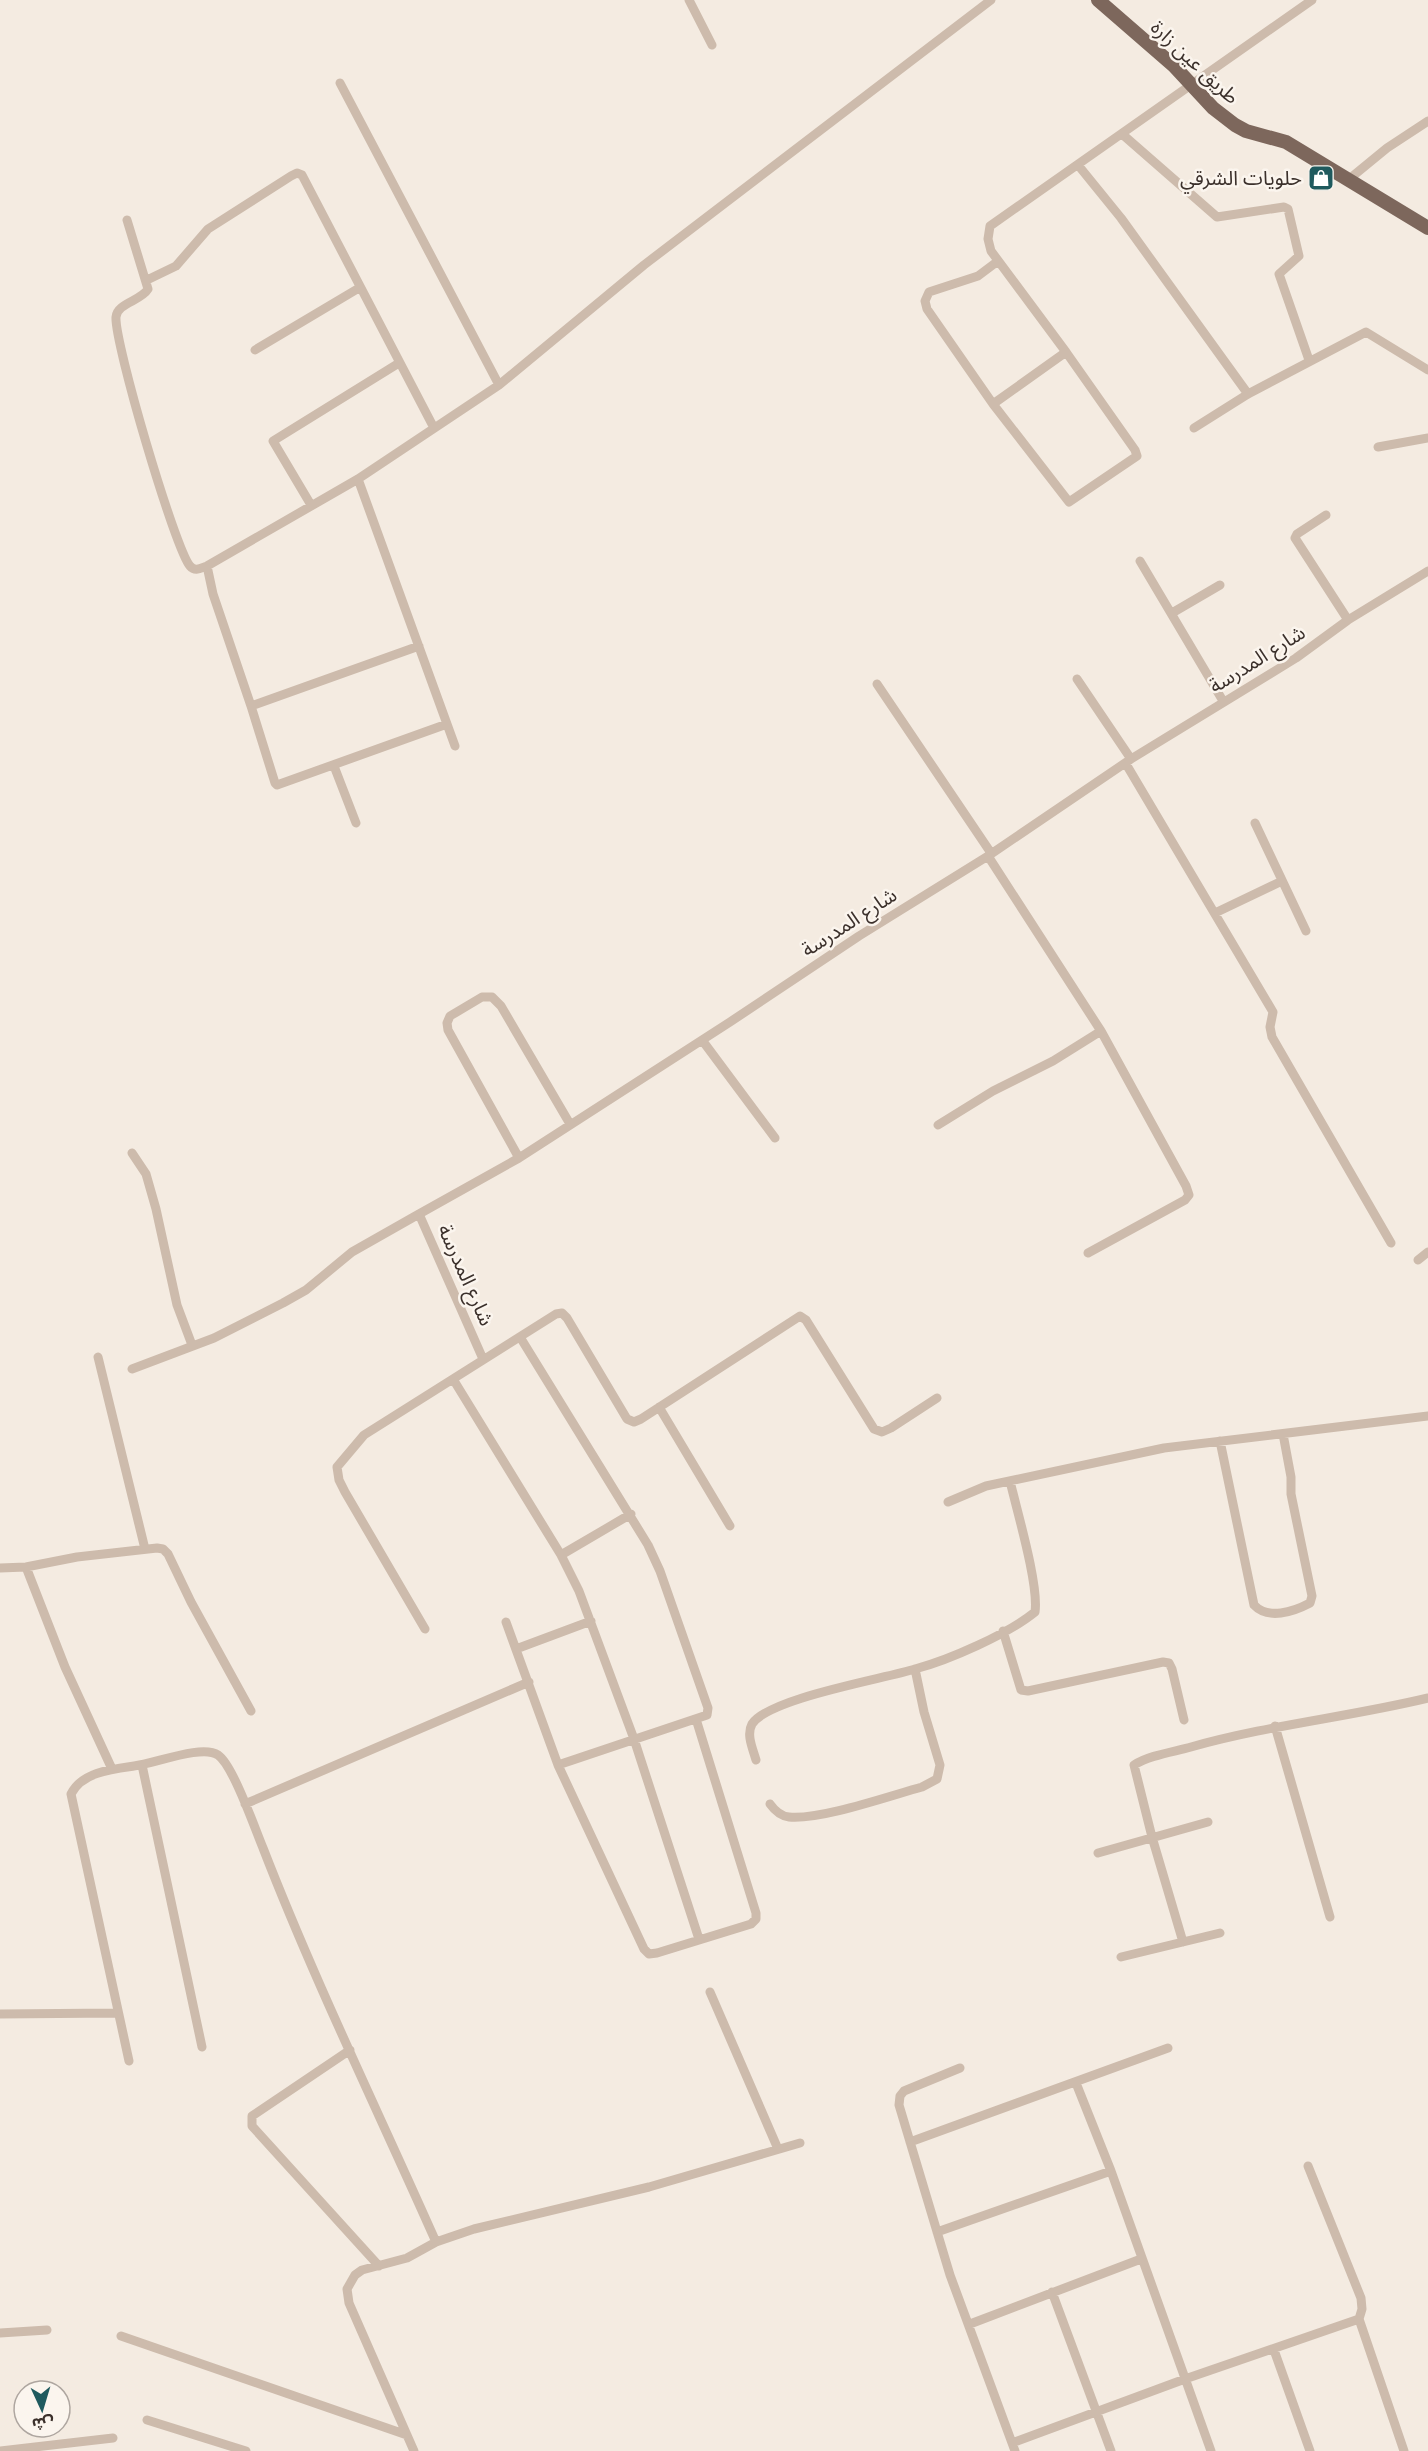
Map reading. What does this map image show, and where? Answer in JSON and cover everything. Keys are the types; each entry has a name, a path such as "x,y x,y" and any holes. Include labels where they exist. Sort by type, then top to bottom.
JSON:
{"main road":[{"name":"طريق عين زارة","path":"1098,0 1174,66 1213,108 1240,129 1286,142 1428,228"}],"street":[{"path":"689,0 712,45"},
{"path":"127,220 148,289 144,296 119,309 115,316 121,352 153,466 181,551 191,568 196,570 207,566 358,479 499,385 644,265 991,0"},
{"path":"998,261 978,276 929,292 926,301 927,309 993,404 1069,502 1137,456 1137,453 991,251 988,238 990,226 1193,86 1312,0"},
{"path":"340,83 499,385"},
{"path":"1348,180 1387,148 1428,121"},
{"path":"1122,134 1216,217 1284,207 1288,209 1299,256 1279,274 1309,360"},
{"path":"1078,165 1121,218 1248,394"},
{"path":"147,280 176,266 208,229 297,173 302,176 434,428"},
{"path":"255,350 359,288"},
{"path":"1194,428 1248,394 1366,332 1428,370"},
{"path":"993,404 1066,352"},
{"path":"311,505 273,441 399,363"},
{"path":"1378,447 1428,438"},
{"path":"358,479 456,746"},
{"path":"1326,515 1297,534 1295,538 1348,620"},
{"path":"1140,561 1223,701"},
{"path":"207,566 213,594 275,783 282,784 447,724"},
{"name":"شارع المدرسة","path":"483,1359 419,1214 519,1158 859,936 989,855 1129,761 1296,658 1348,620 1428,571"},
{"path":"1172,613 1220,585"},
{"path":"251,706 419,646"},
{"path":"1077,679 1129,761 1273,1012 1270,1027 1272,1037 1391,1243"},
{"path":"877,684 1101,1031 1186,1186 1189,1195 1185,1200 1088,1253"},
{"path":"334,766 356,823"},
{"path":"1255,823 1306,931"},
{"path":"1215,913 1282,881"},
{"path":"519,1158 448,1030 447,1023 450,1016 482,997 492,997 501,1006 570,1124"},
{"path":"938,1125 993,1091 1053,1061 1101,1031"},
{"path":"702,1040 775,1138"},
{"path":"132,1153 146,1174 177,1305 192,1345"},
{"path":"132,1369 214,1338 284,1303 306,1290 352,1252 419,1214"},
{"path":"1418,1260 1428,1252"},
{"path":"426,1629 345,1492 337,1473 337,1467 364,1435 556,1314 562,1313 567,1318 627,1419 634,1422 800,1316 806,1320 874,1428 882,1432 891,1428 937,1398"},
{"path":"520,1337 631,1514 660,1571 706,1701 707,1715 558,1765"},
{"path":"98,1357 145,1549"},
{"path":"453,1379 561,1554 591,1621 634,1738 699,1939"},
{"path":"659,1407 730,1526"},
{"path":"948,1502 986,1486 1164,1448 1428,1416"},
{"path":"1220,1441 1254,1605 1260,1611 1268,1614 1282,1613 1310,1603 1312,1596 1291,1494 1291,1477 1283,1434"},
{"path":"756,1760 749,1734 753,1724 770,1710 915,1669 949,1657 1028,1618 1035,1612 1036,1605 1010,1481"},
{"path":"561,1554 631,1514"},
{"path":"0,1568 26,1567 77,1557 145,1549 163,1549 168,1554 191,1602 251,1711"},
{"path":"26,1567 65,1667 112,1769"},
{"path":"516,1649 591,1621"},
{"path":"506,1622 558,1765 649,1954 751,1923 756,1919 696,1719"},
{"path":"1003,1631 1021,1690 1028,1691 1163,1662 1169,1663 1184,1720"},
{"path":"770,1804 777,1813 787,1817 816,1815 922,1787 937,1779 940,1765 924,1712 915,1669"},
{"path":"245,1804 529,1682"},
{"path":"1183,1942 1152,1837 1134,1765 1218,1739 1275,1726 1386,1708 1428,1698"},
{"path":"1275,1726 1330,1917"},
{"path":"129,2061 71,1794 75,1785 83,1779 112,1769 142,1765 194,1753 215,1753 222,1758 245,1804 275,1879 436,2242"},
{"path":"142,1765 202,2048"},
{"path":"1098,1853 1208,1822"},
{"path":"1121,1957 1220,1933"},
{"path":"710,1992 778,2149"},
{"path":"0,2014 117,2013"},
{"path":"910,2142 1168,2048"},
{"path":"350,2050 252,2116 251,2121 252,2126 379,2266"},
{"path":"960,2068 904,2091 900,2096 899,2105 937,2232 1014,2447 1097,2412 1185,2379 1359,2319"},
{"path":"1076,2083 1111,2171 1211,2451"},
{"path":"414,2451 349,2303 347,2289 355,2275 362,2270 407,2258 436,2242 474,2229 649,2187 800,2143"},
{"path":"1308,2166 1361,2298 1362,2309 1359,2319 1404,2451"},
{"path":"937,2232 1111,2171"},
{"path":"970,2324 1141,2259"},
{"path":"1052,2292 1111,2451"},
{"path":"0,2332 47,2330"},
{"path":"121,2336 407,2435"},
{"path":"1274,2350 1311,2451"},
{"path":"147,2420 246,2451"},
{"path":"0,2451 113,2438"}],"place":[{"name":"حلويات الشرقي","path":"1321,178"}]}
